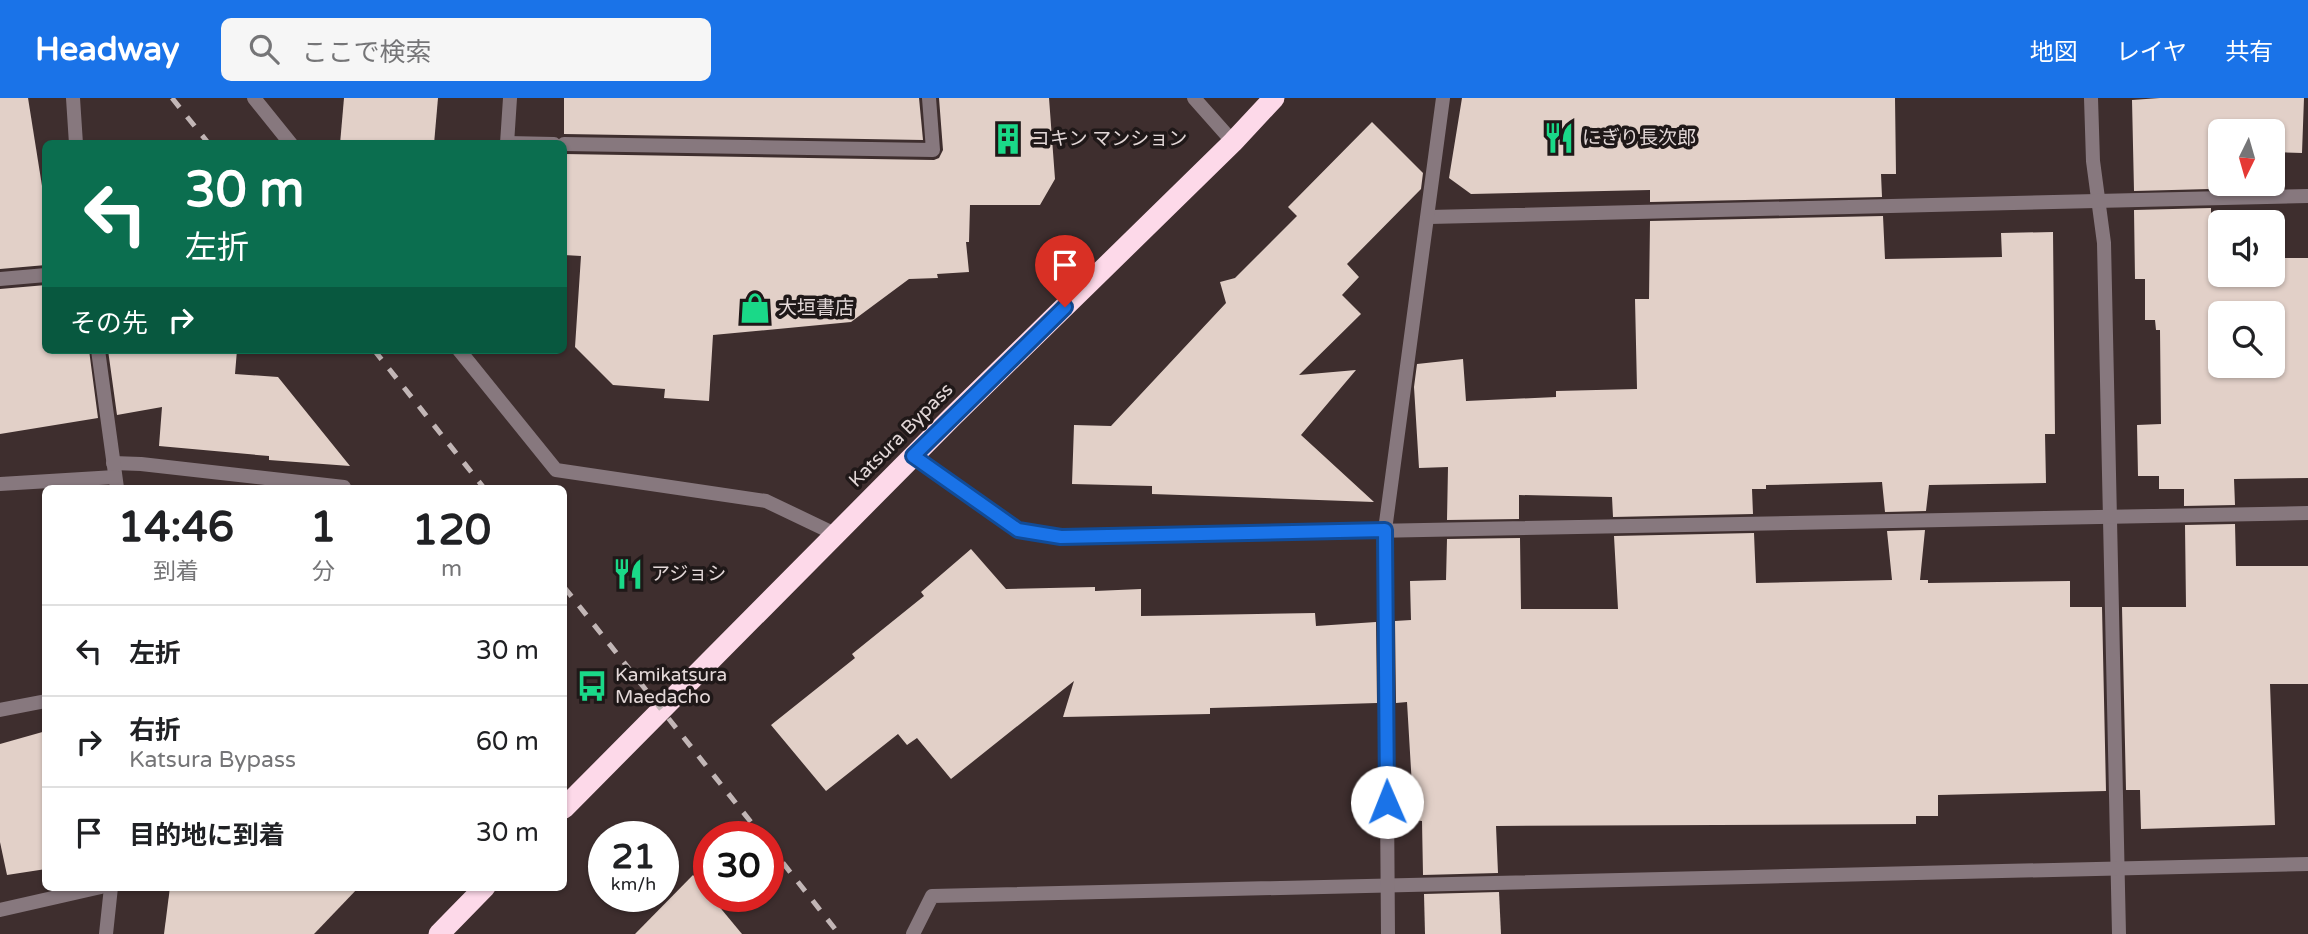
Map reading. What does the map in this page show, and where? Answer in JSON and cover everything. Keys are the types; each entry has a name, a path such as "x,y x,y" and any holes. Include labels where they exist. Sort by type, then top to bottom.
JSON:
{"highway":[{"name":"Katsura Bypass","path":"567,805 913,456 1233,142 1274,98"},
{"path":"439,934 481,891"}],"street":[{"path":"73,98 76,140"},
{"path":"254,98 288,140"},
{"path":"507,140 510,98"},
{"path":"567,144 933,150 929,98"},
{"path":"1195,98 1233,142"},
{"path":"1388,934 1385,530 1443,98"},
{"path":"2091,98 2093,160 2104,243 2119,934"},
{"path":"1429,217 2308,196"},
{"path":"0,279 42,275"},
{"path":"99,354 115,476"},
{"path":"462,354 556,470 766,501 835,534"},
{"path":"913,456 1018,530 1061,537 2308,513"},
{"path":"0,484 115,476 141,464 326,485"},
{"path":"0,710 42,702"},
{"path":"913,934 932,896 2308,864"},
{"path":"0,910 83,891"},
{"path":"106,934 111,891"}],"building":[{"path":"0,98 28,98 42,186 42,265 0,269"},
{"path":"344,98 438,98 434,140 340,140"},
{"path":"564,98 919,98 923,140 564,134"},
{"path":"939,98 1049,98 1055,179 1040,205 970,205 969,242 966,242 969,272 937,274 938,278 909,279 851,322 713,335 709,401 664,398 665,389 613,385 575,347 581,256 567,255 567,154 934,160 939,158 943,150"},
{"path":"1462,98 1895,98 1896,174 1881,174 1882,197 1650,202 1650,190 1471,194 1449,178"},
{"path":"2304,98 2302,153 2286,152 2286,119 2208,119 2208,189 2134,191 2132,100"},
{"path":"1372,122 1423,173 1421,189 1347,264 1359,277 1342,295 1361,314 1299,375 1356,370 1301,435 1374,502 1152,494 1152,486 1072,484 1074,425 1111,426 1226,303 1220,282 1235,278 1297,216 1288,207"},
{"path":"2211,208 2208,210 2208,287 2285,287 2285,258 2308,258 2308,478 2234,479 2235,505 2184,506 2184,489 2159,489 2159,476 2138,476 2137,425 2161,424 2160,330 2156,330 2155,320 2145,320 2145,279 2135,279 2134,210"},
{"path":"1883,216 1885,259 2002,257 2001,233 2053,232 2055,434 2045,434 2046,483 1929,485 1926,511 1885,512 1882,482 1766,485 1766,489 1752,489 1753,514 1613,517 1612,497 1519,495 1519,519 1447,520 1448,467 1419,468 1414,387 1417,364 1463,359 1466,401 1556,397 1556,391 1637,389 1635,299 1649,299 1650,221"},
{"path":"42,285 42,354 90,354 98,418 0,434 0,289"},
{"path":"109,354 237,354 235,374 278,377 350,466 269,460 269,456 159,446 162,407 117,415"},
{"path":"2235,524 2236,566 2308,566 2308,684 2270,684 2275,825 2141,829 2140,790 2126,790 2122,607 2186,607 2185,525"},
{"path":"1925,530 1920,580 1928,580 1928,583 2070,581 2070,607 2102,607 2106,791 1938,795 1938,816 1916,816 1916,824 1496,826 1498,873 1423,875 1422,821 1414,820 1407,702 1396,703 1395,621 1411,620 1410,581 1446,580 1447,539 1520,538 1521,609 1618,609 1614,536 1754,533 1756,583 1892,580 1887,531"},
{"path":"971,549 1006,589 1141,589 1141,616 1315,613 1316,626 1376,622 1377,703 1210,708 1210,714 1063,717 1074,681 951,779 917,738 907,745 898,734 826,791 771,725 855,658 852,654 924,596 921,592"},
{"path":"42,732 42,870 7,875 0,842 0,744"},
{"path":"693,875 693,912 724,912 742,934 635,934 657,912 679,912 679,889"},
{"path":"169,891 355,891 314,934 164,934"},
{"path":"1499,892 1501,934 1425,934 1424,894"}],"railway":[{"path":"172,98 206,140"},
{"path":"377,354 482,485"},
{"path":"567,591 750,821"},
{"path":"784,864 839,934"}],"place":[{"name":"にぎり長次郎","path":"1559,138"},
{"name":"コキン マンション","path":"1008,139"},
{"name":"大垣書店","path":"755,308"},
{"name":"アジョシ","path":"628,574"},
{"name":"Kamikatsura Maedacho","path":"592,686"}],"route":[{"path":"1065,307 913,456 1018,530 1061,537 1385,530 1387,802"}]}
